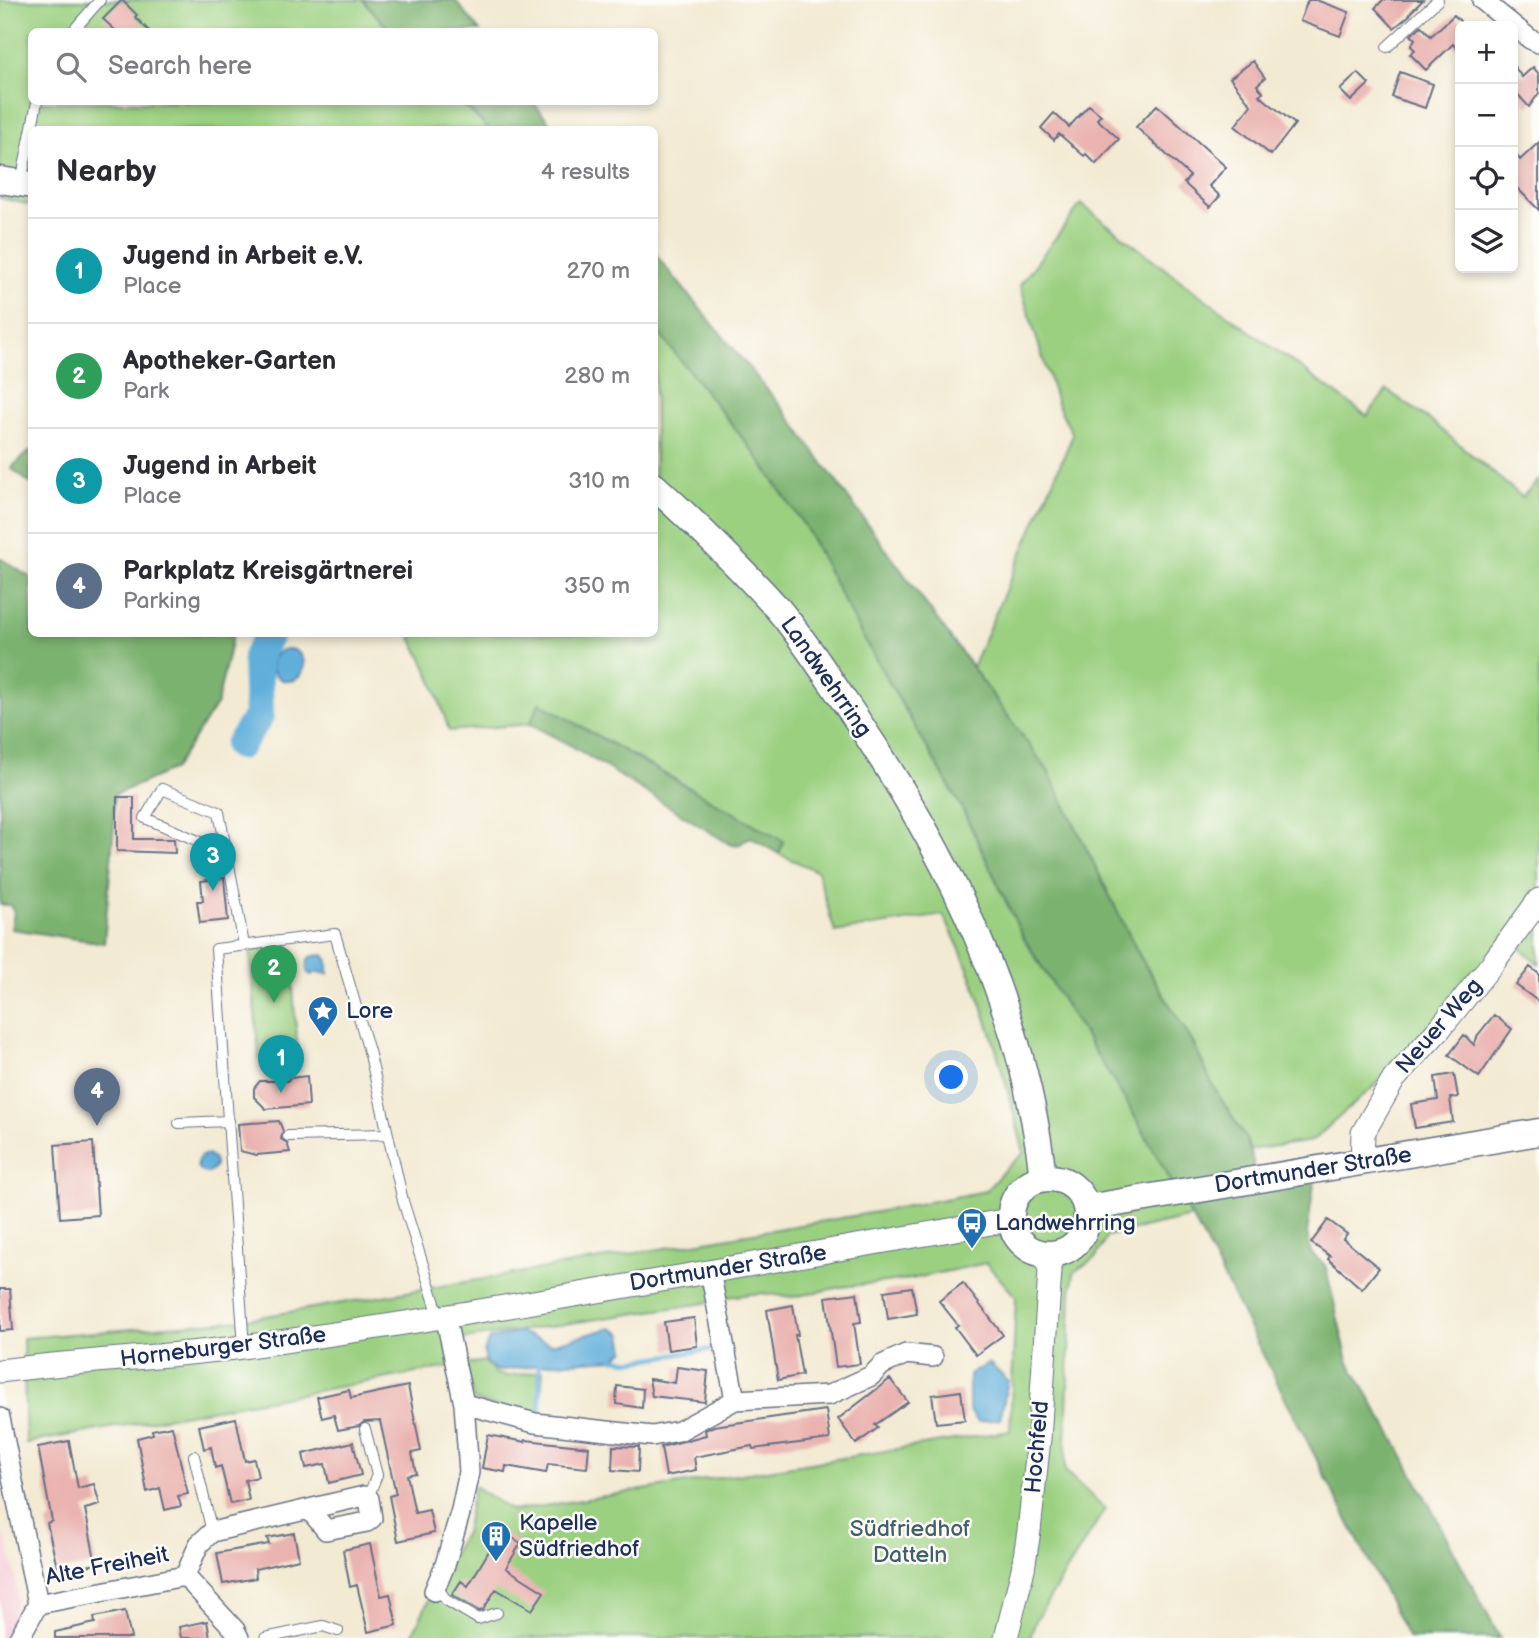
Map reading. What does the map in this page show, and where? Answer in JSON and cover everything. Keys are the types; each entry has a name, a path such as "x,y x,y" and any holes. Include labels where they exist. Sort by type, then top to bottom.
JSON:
{"main road":[{"name":"Landwehrring","path":"658,490 735,563 780,612 891,771 947,871 1000,992 1023,1066 1043,1178"},
{"name":"Dortmunder Straße","path":"1087,1208 1539,1132"},
{"path":"1043,1178 1066,1181 1076,1188 1087,1208 1084,1232 1078,1242 1057,1254 1045,1255 1032,1251 1021,1243 1010,1220 1015,1197 1032,1181 1043,1178"}],"street":[{"path":"1482,0 1530,39 1539,43"},
{"name":"Neuer Weg","path":"1362,1162 1363,1133 1394,1079 1450,1017 1539,900"},
{"name":"Dortmunder Straße","path":"442,1316 1010,1220"},
{"name":"Hochfeld","path":"1006,1638 1023,1569 1039,1439 1050,1270 1045,1255"},
{"path":"710,1271 735,1400"},
{"path":"435,1588 455,1532 469,1472 464,1404 442,1316"},
{"name":"Horneburger Straße","path":"13,1366 170,1356 442,1316"},
{"path":"464,1404 535,1423 652,1436 679,1431 735,1400 829,1395 871,1376 882,1365 906,1354 933,1357"},
{"path":"0,1418 38,1604 19,1638"},
{"path":"212,1532 368,1497"},
{"name":"Alte Freiheit","path":"185,1576 199,1544 212,1532"},
{"name":"Alte Freiheit","path":"38,1604 185,1576"},
{"name":"Alte Freiheit","path":"185,1576 239,1638"}],"lane":[{"path":"76,28 100,0"},
{"path":"1387,47 1438,0"},
{"path":"31,126 36,105"},
{"path":"18,182 28,140"},
{"path":"228,857 224,852 145,818 162,789 219,812 228,857 244,945"},
{"path":"244,1346 216,948 335,934 370,1055 403,1200 442,1316"},
{"path":"180,1123 229,1121"},
{"path":"288,1136 388,1134"},
{"path":"365,1429 377,1475 368,1497"},
{"path":"194,1456 212,1532"},
{"path":"435,1588 446,1600 478,1619 497,1613"},
{"path":"265,1638 323,1626 338,1631"}],"shaded area":[{"path":"6,1534 16,1578 17,1599 9,1629 4,1638 0,1638 0,1536"}],"green space":[{"path":"0,0 363,0 387,28 28,28 28,105 464,105 486,126 28,126 28,204 0,198"},
{"path":"363,0 455,0 478,28 387,28"},
{"path":"464,105 535,105 553,126 486,126"},
{"path":"1081,204 1190,288 1367,416 1387,390 1431,421 1522,497 1539,480 1539,964 1511,940 1441,1027 1312,1141 1250,1150 1213,1086 1193,1043 1139,955 1048,771 972,667 1073,435 1057,403 1020,285"},
{"path":"658,258 784,410 1048,771 1139,955 1193,1043 1213,1086 1247,1141 1258,1179 1316,1170 1307,1233 1311,1253 1325,1265 1348,1361 1397,1444 1500,1638 1408,1638 1206,1243 1129,1106 1023,937 962,808 860,632 806,528 756,455 658,332"},
{"name":"Südfriedhof Datteln","path":"658,332 756,455 806,528 860,632 962,808 1023,937 1129,1106 1191,1217 1107,1236 1096,1257 1074,1272 1065,1471 1105,1509 1036,1620 1030,1638 411,1638 445,1565 465,1533 474,1486 512,1511 1010,1431 1016,1297 986,1263 911,1279 841,1287 793,1297 760,1293 728,1297 705,1303 451,1341 455,1366 26,1443 23,1338 242,1320 877,1212 986,1191 1005,1169 1024,1153 1000,1061 981,1002 943,915 835,932 817,871 779,854 783,841 540,703 530,724 449,731 433,683 411,638 658,637"},
{"path":"28,453 28,482 11,468"},
{"path":"0,558 28,576 28,637 232,637 217,703 174,769 114,795 104,943 11,929 14,913 10,905 0,905"},
{"path":"539,703 783,841 779,854 750,837 740,844 731,845 570,745 530,724"},
{"path":"290,947 298,1056 259,1060 250,950"},
{"path":"484,1361 496,1374 507,1376 543,1371 540,1416 474,1401 465,1365"}],"water":[{"path":"288,649 299,654 304,665 299,676 288,681 277,676 272,665 277,654"},
{"path":"324,955 328,961 328,974 317,972 311,975 307,972 308,959"},
{"path":"206,1155 212,1158 215,1164 212,1170 206,1173 200,1170 197,1164 200,1158"},
{"path":"611,1328 622,1334 625,1350 614,1359 497,1371 486,1363 484,1352 489,1339 520,1332 551,1344"},
{"path":"989,1363 1008,1381 1000,1419 978,1422 969,1410 969,1375"}],"building":[{"path":"122,0 146,28 113,28 103,19"},
{"path":"1308,0 1316,0 1349,12 1340,36 1300,21"},
{"path":"1383,0 1423,0 1394,28 1375,8"},
{"path":"1454,15 1460,21 1455,21 1455,46 1453,44 1426,70 1410,54 1415,50 1411,46 1415,39 1411,35 1421,26 1431,36"},
{"path":"1253,61 1265,78 1257,85 1263,92 1259,95 1295,124 1271,155 1235,126 1251,105 1230,78"},
{"path":"1533,67 1539,74 1539,93 1529,107 1518,95 1518,72 1522,77"},
{"path":"1400,72 1433,84 1425,108 1392,97"},
{"path":"1358,73 1369,84 1351,101 1340,90"},
{"path":"1089,105 1101,115 1097,119 1119,139 1096,164 1059,134 1054,140 1041,128 1054,113 1069,127"},
{"path":"1157,105 1226,167 1209,186 1220,196 1210,207 1184,183 1190,176 1136,127"},
{"path":"1539,142 1539,210 1518,189 1518,157 1520,160"},
{"path":"117,797 134,797 134,839 174,839 175,853 117,851"},
{"path":"224,878 228,920 200,923 197,901 203,901 201,881"},
{"path":"1530,967 1539,974 1539,1002 1516,985"},
{"path":"1494,1015 1512,1029 1479,1077 1449,1055 1464,1035 1474,1045 1478,1035"},
{"path":"1454,1074 1458,1097 1450,1098 1453,1122 1415,1128 1411,1104 1438,1100 1435,1077"},
{"path":"307,1076 309,1105 266,1109 254,1097 254,1088 260,1081 287,1081 290,1078"},
{"path":"279,1121 283,1131 281,1139 287,1143 290,1152 256,1155 240,1151 238,1124"},
{"path":"93,1142 98,1215 60,1218 55,1145"},
{"path":"1328,1220 1347,1234 1343,1239 1379,1268 1362,1289 1328,1259 1330,1256 1311,1243"},
{"path":"963,1283 1003,1335 976,1355 955,1327 958,1325 939,1301"},
{"path":"912,1287 917,1314 888,1319 884,1291"},
{"path":"0,1289 10,1289 13,1330 0,1331"},
{"path":"857,1293 861,1322 854,1323 860,1364 836,1367 826,1297"},
{"path":"793,1305 802,1375 778,1380 767,1310"},
{"path":"694,1318 697,1346 668,1350 664,1322"},
{"path":"677,1367 708,1371 705,1402 652,1396 649,1379 675,1383"},
{"path":"890,1379 908,1402 875,1425 878,1428 856,1444 838,1419"},
{"path":"408,1386 421,1451 412,1453 416,1473 407,1475 415,1513 429,1510 434,1533 398,1541 389,1496 396,1494 380,1421 364,1422 359,1426 338,1430 334,1415 322,1418 317,1397 349,1390 351,1398"},
{"path":"617,1386 643,1389 642,1408 616,1404"},
{"path":"961,1391 965,1420 936,1423 932,1395"},
{"path":"826,1410 830,1439 753,1449 752,1446 694,1457 696,1470 666,1476 661,1447 706,1435 705,1430 714,1426"},
{"path":"236,1418 245,1461 254,1459 258,1477 245,1480 249,1500 230,1504 221,1466 215,1468 211,1447 204,1449 199,1426"},
{"path":"172,1426 188,1494 178,1496 181,1506 165,1510 160,1488 147,1492 137,1438 153,1434 152,1430"},
{"path":"488,1435 525,1442 589,1447 587,1468 548,1464 546,1473 506,1466 505,1472 482,1468"},
{"path":"69,1441 78,1488 94,1484 100,1505 85,1509 96,1564 58,1572 47,1523 52,1521 38,1447"},
{"path":"353,1442 361,1475 329,1483 325,1464 306,1468 303,1454"},
{"path":"613,1446 639,1447 638,1472 612,1470"},
{"name":"Kapelle Südfriedhof","path":"492,1526 521,1543 506,1568 544,1592 532,1610 496,1589 483,1610 479,1611 452,1595 461,1581 468,1586 492,1546 483,1540"},
{"path":"294,1533 299,1559 255,1569 256,1578 223,1584 217,1553 269,1544 267,1538"},
{"path":"370,1544 381,1596 390,1594 397,1625 368,1632 357,1585 350,1587 343,1550"},
{"path":"125,1611 131,1638 55,1638 55,1632 95,1623 94,1617"},
{"path":"207,1621 210,1638 181,1638 179,1627"}],"waterway":[{"path":"239,745 259,716 257,657 267,637"},
{"path":"614,1359 632,1361 713,1349"},
{"path":"539,1366 540,1411"}],"place":[{"name":"Jugend in Arbeit","path":"213,891"},
{"name":"Apotheker-Garten","path":"274,1003"},
{"name":"Lore","path":"323,1038"},
{"name":"Jugend in Arbeit e.V.","path":"281,1093"},
{"name":"Parkplatz Kreisgärtnerei","path":"97,1126"},
{"name":"Landwehrring","path":"972,1250"},
{"name":"Kapelle Südfriedhof","path":"496,1563"}]}
